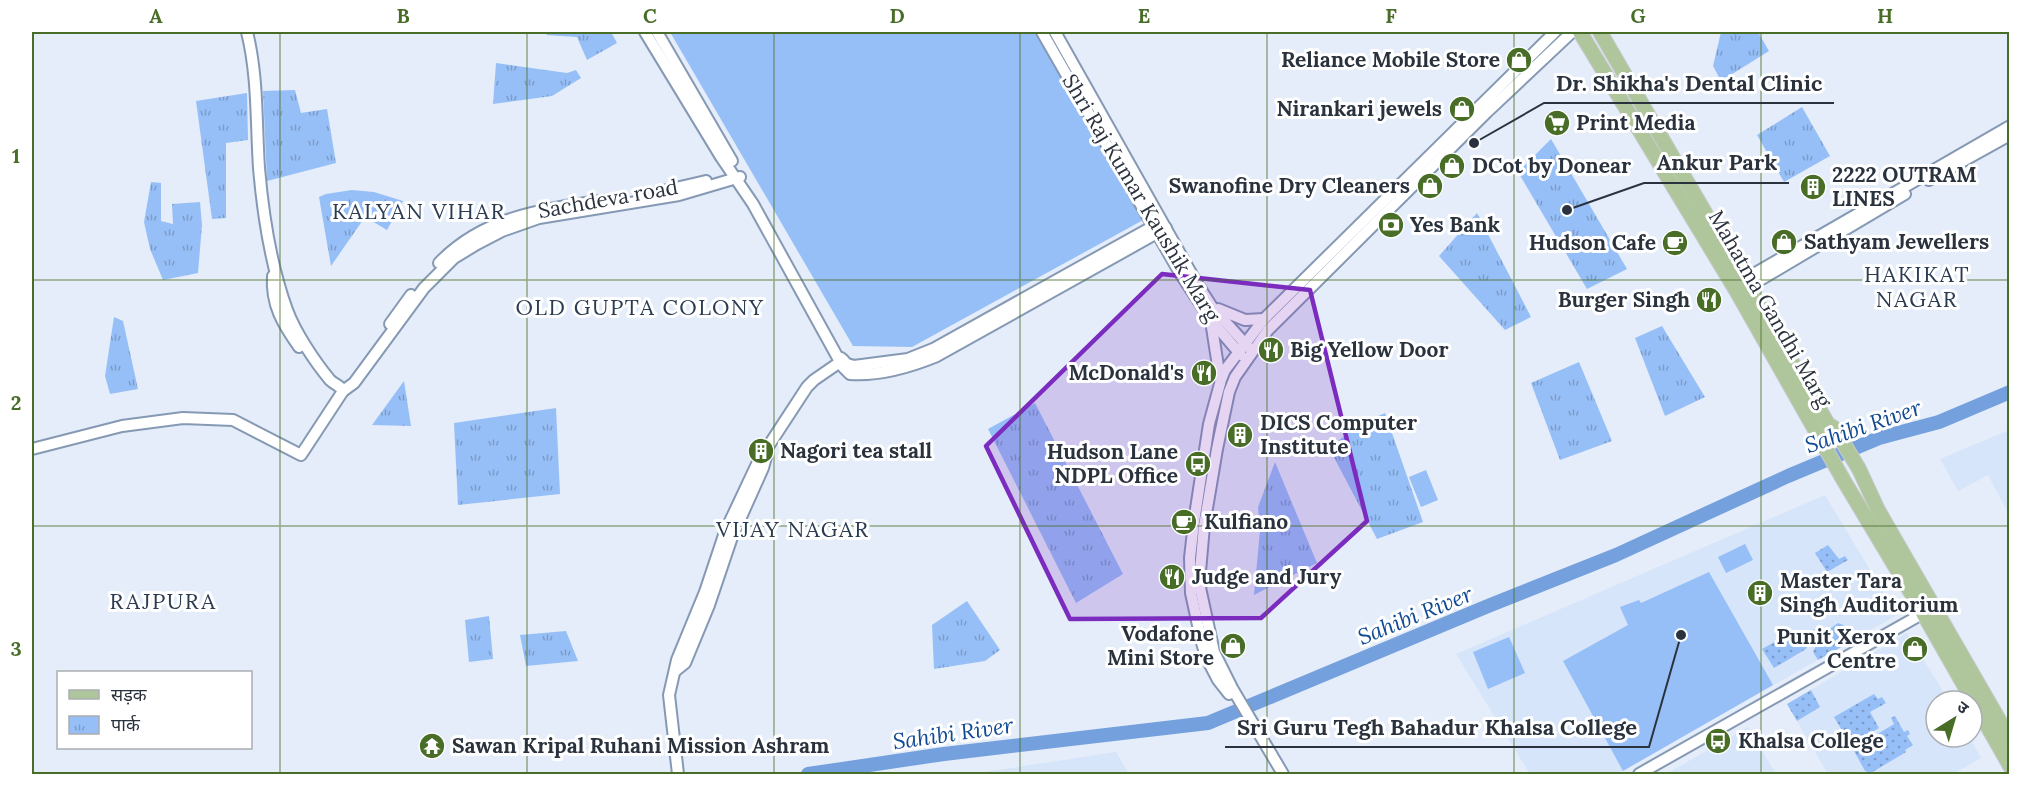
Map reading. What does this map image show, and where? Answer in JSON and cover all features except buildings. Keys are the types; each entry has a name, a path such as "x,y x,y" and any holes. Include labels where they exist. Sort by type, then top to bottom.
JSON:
{"main road":[{"name":"Mahatma Gandhi Marg","path":"1580,32 1737,292 1846,484 2010,739"},
{"name":"Mahatma Gandhi Marg","path":"1600,32 1828,424 1834,428 1861,474 1928,610 2010,766"},
{"path":"1846,484 1861,474"}],"street":[{"path":"247,32 256,91 260,170 274,268 274,298 282,321 325,385 337,392 342,388"},
{"path":"645,32 738,178"},
{"path":"657,32 847,372 854,375 914,366 937,356 1160,227"},
{"name":"Shri Raj Kumar Kaushik Marg","path":"1042,32 1160,227 1212,307 1245,351"},
{"name":"Shri Raj Kumar Kaushik Marg","path":"1055,32 1160,227 1180,273 1211,320 1245,351"},
{"path":"1283,774 1229,690 1214,652 1198,574 1217,449 1234,377 1245,351 1264,319 1555,32"},
{"path":"1229,690 1218,681 1206,657 1190,582 1190,562 1199,487 1209,424 1221,380 1245,351 1487,112 1572,32"},
{"path":"1747,283 2010,126"},
{"path":"1747,283 2010,135"},
{"name":"Sachdeva road","path":"32,449 122,426 183,418 233,420 301,455 342,388 376,346 419,284 449,252 476,233 503,220 547,210 738,178"},
{"path":"1212,307 1245,320 1264,319"},
{"path":"1211,320 1221,380"},
{"path":"678,772 669,695 675,670 725,532 758,462 807,387 840,358"},
{"path":"1639,774 1928,610"},
{"path":"1255,732 1276,774"}],"highlighted area":[{"path":"1162,274 1310,290 1367,521 1261,618 1070,619 986,446"}],"shaded area":[{"path":"2009,430 2009,514 1988,475 1958,491 1940,459"},
{"path":"1825,495 1897,615 1617,774 1530,774 1456,654"},
{"path":"1907,633 1942,689 1924,689 1924,749 1976,749 1981,758 1953,774 1828,774 1787,704"},
{"path":"1748,727 1776,774 1666,774"},
{"path":"1116,752 1129,774 972,774"}],"green space":[{"path":"553,32 611,32 617,43 587,60 577,37 546,35"},
{"path":"670,32 1040,32 1145,219 912,347 853,346"},
{"path":"1721,32 1758,32 1769,51 1721,81 1713,66"},
{"path":"496,63 567,73 576,70 581,78 552,96 493,104"},
{"path":"295,90 301,113 327,109 336,163 267,181 263,91"},
{"path":"247,93 248,140 226,143 226,218 212,219 196,101"},
{"path":"1802,107 1830,156 1784,182 1757,135"},
{"path":"1551,139 1627,269 1587,289 1518,172"},
{"path":"151,182 161,183 161,221 173,224 172,204 200,202 202,225 198,273 163,280 150,249 144,222"},
{"path":"352,190 374,192 403,201 387,230 365,217 331,266 319,197"},
{"path":"1477,213 1531,317 1505,330 1439,256"},
{"path":"114,317 123,321 138,389 110,394 105,376"},
{"path":"1662,326 1705,397 1665,416 1635,338"},
{"path":"1579,362 1612,441 1560,460 1531,383"},
{"path":"404,381 411,426 372,425"},
{"path":"1035,403 1123,574 1076,603 988,429"},
{"path":"556,408 560,494 458,505 454,423"},
{"path":"1385,413 1423,522 1377,539 1329,448 1360,424"},
{"path":"1275,462 1317,563 1254,595 1260,531 1258,507"},
{"path":"1426,470 1438,500 1421,507 1409,477"},
{"path":"1745,544 1753,560 1726,573 1718,557"},
{"path":"1828,545 1839,559 1845,556 1848,560 1827,572 1815,553"},
{"path":"1709,572 1773,685 1623,771 1563,661 1628,625 1620,607 1639,600 1641,603"},
{"path":"967,601 1000,650 985,661 934,669 932,625"},
{"path":"489,616 493,659 469,662 465,620"},
{"path":"1838,623 1843,625 1852,641 1818,660 1813,652 1821,635"},
{"path":"1815,629 1806,649 1774,668 1762,649 1790,633 1795,640"},
{"path":"566,631 578,661 526,666 520,635"},
{"path":"1509,637 1525,673 1488,689 1473,652"},
{"path":"1811,690 1820,707 1797,721 1787,704"},
{"path":"1874,694 1878,699 1882,697 1886,703 1870,712 1879,728 1850,744 1834,717"},
{"path":"1895,716 1904,732 1908,730 1910,734 1907,736 1913,745 1905,750 1906,752 1871,773 1865,771 1853,749 1894,724 1891,718"}],"waterway":[{"name":"Sahibi River","path":"808,774 944,754 1208,723 1616,555 1788,476 1879,438 1939,422 2010,392"}],"place":[{"name":"Reliance Mobile Store","path":"1519,60"},
{"name":"Nirankari jewels","path":"1462,109"},
{"name":"Print Media","path":"1557,123"},
{"name":"Dr. Shikha's Dental Clinic","path":"1474,143"},
{"name":"DCot by Donear","path":"1452,166"},
{"name":"Swanofine Dry Cleaners","path":"1430,186"},
{"name":"2222 OUTRAM LINES","path":"1813,187"},
{"name":"Ankur Park","path":"1567,210"},
{"name":"Yes Bank","path":"1391,225"},
{"name":"Sathyam Jewellers","path":"1784,242"},
{"name":"Hudson Cafe","path":"1675,243"},
{"name":"Burger Singh","path":"1709,300"},
{"name":"Big Yellow Door","path":"1271,350"},
{"name":"McDonald's","path":"1204,373"},
{"name":"DICS Computer Institute","path":"1240,435"},
{"name":"Nagori tea stall","path":"761,451"},
{"name":"Hudson Lane NDPL Office","path":"1198,464"},
{"name":"Kulfiano","path":"1184,522"},
{"name":"Judge and Jury","path":"1172,577"},
{"name":"Master Tara Singh Auditorium","path":"1760,593"},
{"name":"Sri Guru Tegh Bahadur Khalsa College","path":"1681,635"},
{"name":"Vodafone Mini Store","path":"1233,646"},
{"name":"Punit Xerox Centre","path":"1915,649"},
{"name":"Khalsa College","path":"1718,741"},
{"name":"Sawan Kripal Ruhani Mission Ashram","path":"432,746"}],"district":[{"name":"KALYAN VIHAR","path":"419,211"},
{"name":"HAKIKAT NAGAR","path":"1917,286"},
{"name":"OLD GUPTA COLONY","path":"640,307"},
{"name":"VIJAY NAGAR","path":"793,529"},
{"name":"RAJPURA","path":"163,601"}]}
